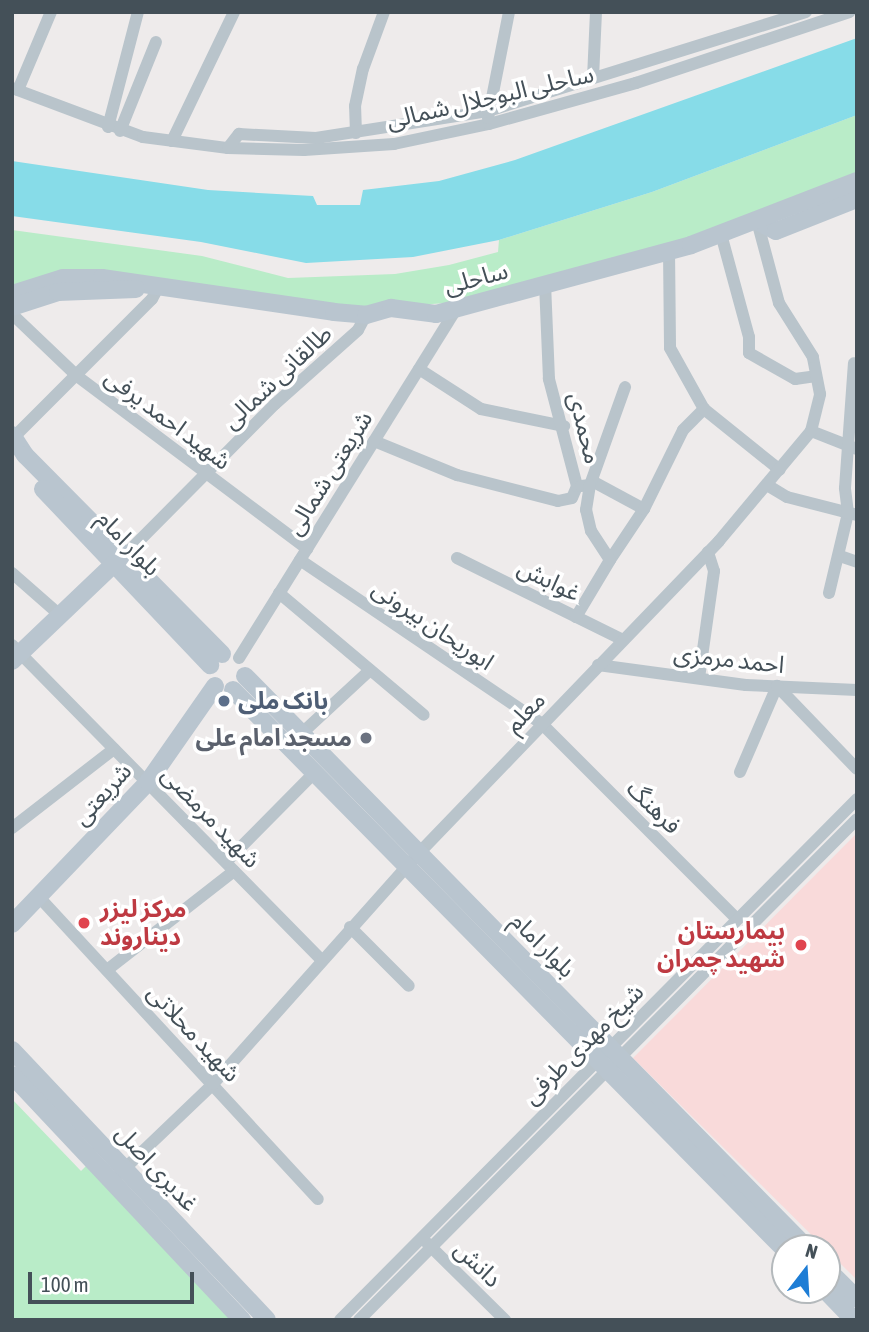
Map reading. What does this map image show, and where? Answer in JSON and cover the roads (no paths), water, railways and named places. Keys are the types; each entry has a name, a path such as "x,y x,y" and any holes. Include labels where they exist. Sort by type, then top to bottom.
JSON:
{"main road":[{"name":"ساحلی","path":"12,294 63,278 160,284 366,315 391,308 436,314 721,234 857,181"},
{"path":"757,220 776,231 857,199"},
{"name":"ساحلی","path":"12,307 58,292 123,292 160,284"},
{"name":"بلوار امام","path":"13,436 19,455 120,559 224,659"},
{"path":"15,653 120,559"},
{"path":"224,659 245,676 233,690 215,686 209,677 224,659"},
{"name":"بلوار امام","path":"245,676 413,859 609,1058 792,1234"},
{"name":"شریعتی","path":"12,924 148,782 215,686"},
{"name":"بلوار امام","path":"233,690 315,772 413,859"},
{"name":"غدیری اصل","path":"12,1050 242,1320"},
{"name":"بلوار امام","path":"609,1058 771,1235"},
{"name":"غدیری اصل","path":"12,1075 267,1320"},
{"path":"841,1283 857,1299"},
{"path":"839,1304 854,1320"}],"street":[{"path":"15,89 51,12"},
{"path":"114,129 138,12"},
{"path":"172,141 234,12"},
{"path":"356,133 355,106 363,69 384,12"},
{"path":"488,118 509,12"},
{"path":"593,78 596,12"},
{"name":"ساحلی البوجلال شمالی","path":"228,148 239,134 316,138 488,118 593,78 806,12"},
{"name":"ساحلی البوجلال شمالی","path":"15,89 114,129 172,141 228,148 304,150 394,144 488,118 636,83 850,12"},
{"path":"114,129 156,42"},
{"name":"معلم","path":"118,1175 213,1084 320,958 708,552 780,470 811,430 820,394 813,358 779,303 757,220"},
{"path":"721,234 749,337 749,354 795,379 816,376"},
{"path":"669,250 670,348 704,409 780,470"},
{"path":"13,436 77,376 152,299 160,284"},
{"name":"محمدی","path":"374,441 457,475 514,492 558,501 572,498 586,484 549,379 545,284"},
{"name":"شریعتی شمالی","path":"224,659 279,593 456,309"},
{"name":"شهید احمد یرفی","path":"12,314 77,376 206,474 303,554"},
{"name":"طالقانی شمالی","path":"120,559 358,330 366,315"},
{"path":"829,593 852,514 854,363"},
{"path":"419,369 481,409 564,426"},
{"path":"610,560 592,531 586,510 586,484 625,387"},
{"path":"576,617 644,509 683,430 704,409"},
{"path":"811,430 852,448"},
{"path":"586,484 644,509"},
{"path":"767,485 787,497 852,514"},
{"path":"699,678 714,571 708,552"},
{"name":"ابوریحان بیرونی","path":"303,554 542,724"},
{"path":"840,556 857,562"},
{"name":"غوابش","path":"457,558 623,640"},
{"path":"12,573 60,615"},
{"path":"279,593 424,715"},
{"name":"شهید مرمضی","path":"15,653 148,782 320,958"},
{"name":"احمد مرمزی","path":"598,665 777,686 857,690"},
{"path":"301,734 370,670"},
{"path":"740,772 777,686 857,769"},
{"name":"فرهنگ","path":"542,724 737,919"},
{"path":"12,828 114,749"},
{"path":"107,970 230,867 315,772"},
{"name":"شیخ مهدی طرفی","path":"359,1320 485,1193 737,919 857,799"},
{"name":"شیخ مهدی طرفی","path":"340,1320 476,1183 857,819"},
{"name":"شهید محلاتی","path":"39,897 318,1199"},
{"path":"350,927 409,986"},
{"path":"476,1183 485,1193"},
{"name":"دانش","path":"421,1238 505,1320"}],"water":[{"path":"857,38 857,115 652,192 499,240 413,257 306,263 201,242 12,216 12,161 208,190 313,196 317,205 360,205 363,190 439,181 515,160"}],"place":[{"name":"بانک ملی","path":"224,701"},
{"name":"مسجد امام علی","path":"366,738"},
{"name":"مرکز لیزر دیناروند","path":"84,923"},
{"name":"بیمارستان شهید چمران","path":"801,945"}]}
